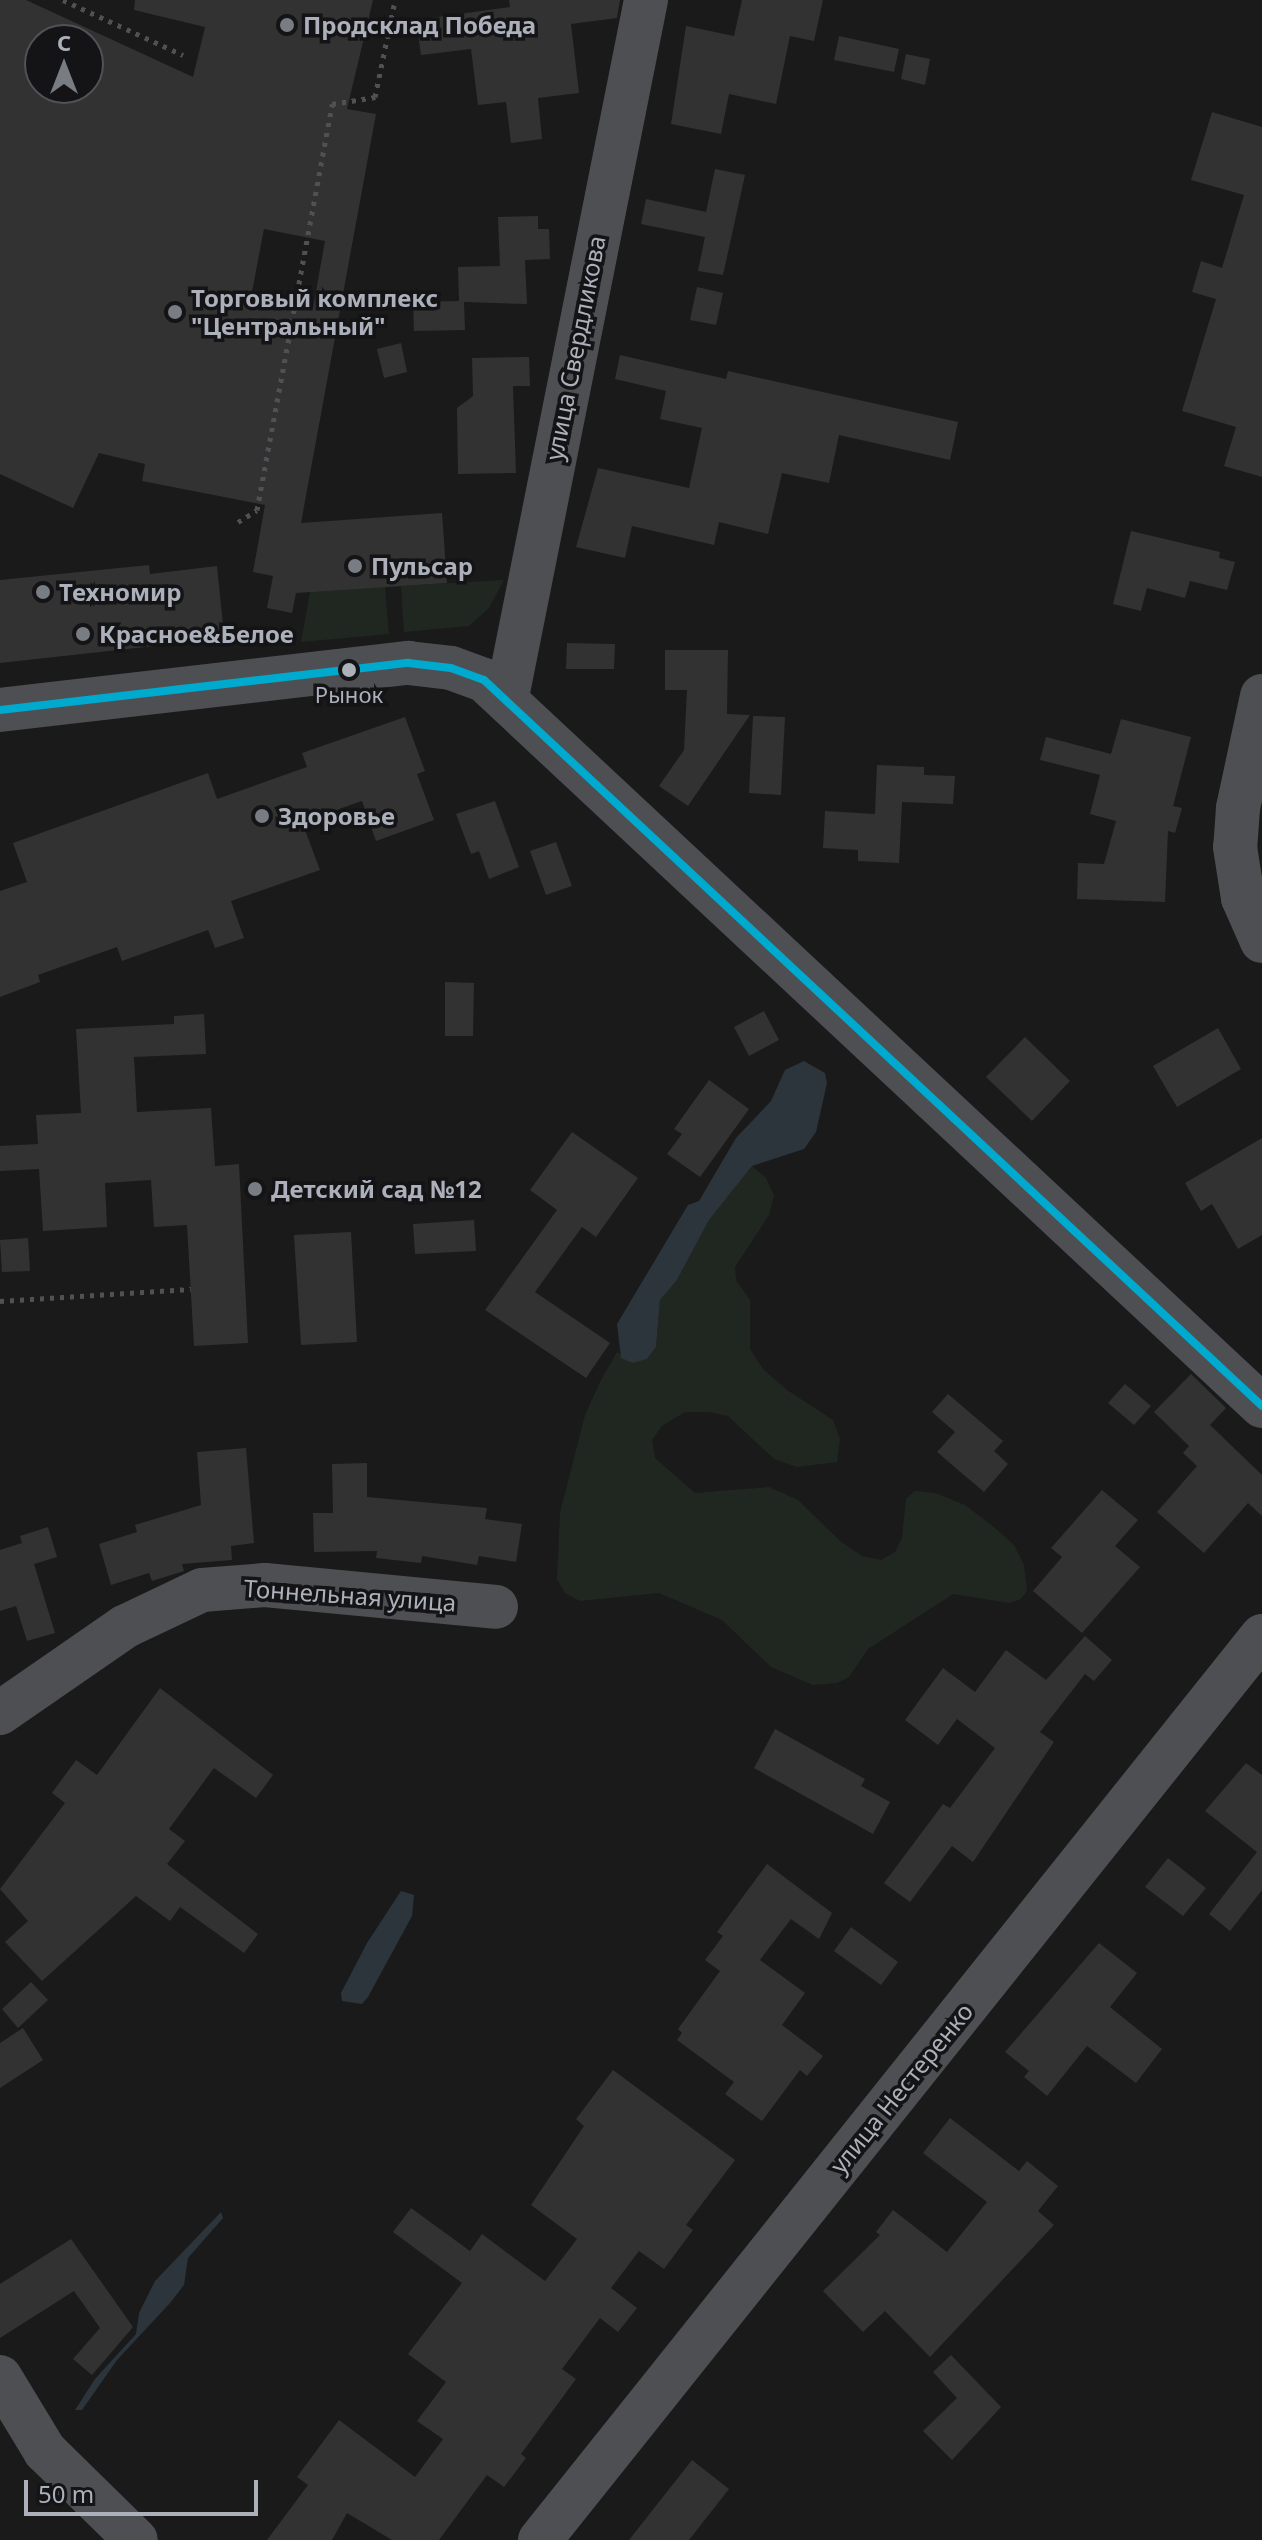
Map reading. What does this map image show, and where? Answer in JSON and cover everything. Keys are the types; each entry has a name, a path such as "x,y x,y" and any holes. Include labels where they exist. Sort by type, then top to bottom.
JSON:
{"street":[{"name":"улица Свердликова","path":"507,697 646,0"},
{"path":"0,710 408,663 467,671 507,697 1262,1406"},
{"path":"1262,696 1238,808 1235,847 1243,898 1262,941"},
{"name":"Тоннельная улица","path":"0,1713 124,1627 202,1590 265,1585 496,1607"},
{"name":"улица Нестеренко","path":"540,2540 1262,1636"},
{"path":"0,2377 45,2451 136,2540"}],"path":[{"path":"63,0 183,55"},
{"path":"238,522 257,510 332,104 375,97 395,0"},
{"path":"0,1301 191,1289"}],"shaded area":[{"path":"504,580 489,608 469,626 404,632 401,586"},
{"path":"311,587 385,587 389,634 301,642"},
{"path":"804,1061 825,1073 827,1083 816,1132 804,1149 752,1166 709,1220 677,1280 660,1300 656,1347 647,1359 633,1363 621,1358 617,1324 688,1205 699,1201 736,1138 771,1101 785,1070"},
{"path":"752,1166 766,1178 774,1196 769,1215 735,1267 736,1280 750,1300 750,1349 763,1369 787,1390 833,1420 840,1439 837,1462 797,1467 774,1459 728,1416 709,1412 685,1412 662,1426 652,1440 655,1458 695,1493 769,1487 798,1500 840,1541 862,1556 881,1560 895,1552 902,1538 906,1499 915,1491 935,1493 965,1505 994,1527 1014,1545 1024,1565 1027,1591 1021,1599 1010,1603 953,1594 868,1649 849,1677 837,1683 813,1685 771,1667 722,1620 659,1593 580,1601 565,1593 557,1579 560,1513 585,1415 600,1382 617,1352 633,1362 647,1359 656,1347 660,1300 677,1280 709,1220"},
{"path":"401,1891 414,1895 412,1916 368,1997 362,2004 342,2001 341,1993 367,1943"},
{"path":"221,2212 223,2218 188,2258 184,2285 117,2360 82,2410 75,2410 95,2379 136,2334 139,2313 155,2281"}],"building":[{"name":"Торговый комплекс \"Центральный\"","path":"0,0 26,0 78,24 24,24 24,104 104,104 104,36 193,77 205,27 134,10 135,0 373,0 347,109 376,114 301,523 442,513 447,583 296,593 292,613 267,608 273,576 253,572 265,505 142,481 145,464 99,453 73,508 0,474","holes":["264,229 325,241 313,308 251,297"]},
{"path":"509,0 620,0 617,18 571,24 579,93 538,98 542,139 511,143 506,102 478,105 471,49 421,55 416,20 510,7"},
{"path":"742,0 823,0 814,41 790,36 776,104 729,94 721,134 671,124 686,26 734,36"},
{"path":"839,36 899,49 894,72 834,60"},
{"path":"906,54 930,59 925,85 901,79"},
{"path":"1212,112 1262,127 1262,477 1224,466 1236,427 1182,411 1216,299 1192,292 1201,261 1222,268 1244,195 1191,180"},
{"path":"715,169 745,175 723,275 698,271 705,237 641,224 646,199 706,212"},
{"path":"538,216 538,229 549,229 550,259 525,260 527,304 464,302 465,330 414,331 413,302 459,301 458,267 500,266 498,217"},
{"path":"697,287 723,293 716,325 690,320"},
{"path":"401,343 407,372 384,378 377,349"},
{"path":"620,355 726,379 728,371 958,422 950,460 839,435 829,483 782,473 768,534 719,522 714,545 632,526 625,558 576,547 598,468 689,488 702,428 660,419 666,391 615,379"},
{"path":"529,357 530,386 513,386 516,473 458,474 457,408 473,396 472,358"},
{"path":"1131,531 1220,552 1219,558 1235,562 1227,590 1190,581 1185,598 1147,588 1141,611 1113,604"},
{"path":"149,565 150,574 217,566 223,625 218,639 0,663 0,580"},
{"path":"567,643 615,644 614,669 566,669"},
{"path":"665,650 728,650 727,714 750,715 688,806 659,786 684,750 687,690 665,690"},
{"path":"753,716 785,717 781,795 749,793"},
{"path":"405,717 425,771 417,774 434,820 376,841 362,801 302,822 320,870 231,901 244,938 215,948 208,930 122,961 117,947 38,975 40,982 0,997 0,891 27,882 13,843 208,773 217,799 307,767 302,753"},
{"path":"1121,719 1191,737 1173,806 1182,808 1175,833 1168,831 1165,902 1077,899 1078,863 1104,864 1116,821 1090,814 1100,775 1040,760 1046,737 1111,754"},
{"path":"877,765 924,767 924,775 955,776 953,804 902,802 899,863 858,861 858,850 823,848 825,811 875,814"},
{"path":"495,801 519,867 489,879 479,851 471,854 456,814"},
{"path":"556,842 572,886 546,895 530,851"},
{"path":"445,982 474,983 473,1036 445,1036"},
{"path":"764,1011 779,1040 749,1056 734,1027"},
{"path":"204,1014 206,1054 134,1057 137,1112 211,1108 215,1166 239,1164 248,1343 194,1346 187,1225 154,1227 151,1180 105,1183 107,1227 43,1231 39,1169 0,1171 0,1146 38,1144 36,1115 81,1113 76,1029 174,1024 174,1016"},
{"path":"1218,1028 1241,1069 1177,1107 1153,1066"},
{"path":"1025,1037 1070,1081 1032,1121 986,1077"},
{"path":"709,1080 749,1109 700,1177 667,1154 682,1134 674,1129"},
{"path":"572,1132 638,1178 596,1237 582,1227 535,1292 610,1343 586,1378 485,1310 557,1210 530,1190"},
{"path":"1262,1138 1262,1235 1238,1249 1212,1204 1201,1211 1185,1183"},
{"path":"474,1220 476,1251 415,1254 413,1224"},
{"path":"351,1232 357,1342 301,1345 294,1235"},
{"path":"28,1238 30,1271 2,1272 0,1240"},
{"path":"1191,1374 1226,1408 1210,1425 1262,1475 1262,1516 1248,1503 1204,1553 1157,1512 1197,1466 1183,1453 1189,1446 1154,1412"},
{"path":"1125,1384 1151,1406 1134,1425 1108,1403"},
{"path":"948,1394 1003,1441 994,1451 1008,1464 984,1492 937,1452 955,1432 932,1412"},
{"path":"246,1448 254,1543 231,1546 232,1560 182,1564 184,1571 152,1581 149,1573 111,1585 99,1544 137,1532 135,1525 201,1505 197,1452"},
{"path":"367,1463 367,1497 487,1508 485,1519 522,1524 516,1562 479,1556 477,1565 422,1556 421,1563 376,1558 377,1551 314,1552 313,1513 333,1513 332,1464"},
{"path":"1102,1490 1138,1520 1115,1546 1140,1567 1082,1633 1033,1591 1062,1557 1051,1548"},
{"path":"48,1527 57,1557 34,1564 55,1633 27,1641 16,1606 0,1611 0,1550 22,1543 20,1536"},
{"path":"1085,1636 1112,1660 1094,1681 1085,1674 1040,1732 1054,1742 973,1862 952,1846 910,1902 884,1883 943,1804 950,1808 995,1748 957,1719 938,1745 905,1720 943,1668 975,1692 1006,1650 1046,1680"},
{"path":"160,1688 273,1775 256,1798 214,1768 169,1829 185,1841 167,1864 258,1934 244,1953 180,1907 170,1921 136,1896 42,1981 5,1942 28,1921 0,1889 65,1803 52,1793 76,1760 97,1775"},
{"path":"775,1729 865,1779 861,1786 890,1802 873,1834 754,1768"},
{"path":"1246,1763 1262,1775 1262,1890 1230,1931 1209,1914 1257,1852 1205,1811"},
{"path":"1168,1858 1206,1888 1183,1916 1145,1887"},
{"path":"767,1864 832,1913 819,1939 791,1919 760,1960 805,1993 782,2025 823,2056 807,2076 800,2070 762,2121 725,2094 734,2082 677,2040 682,2033 678,2029 720,1971 705,1960 723,1936 717,1932"},
{"path":"851,1927 898,1962 881,1985 834,1951"},
{"path":"1099,1943 1137,1973 1110,2007 1162,2049 1136,2083 1087,2046 1047,2096 1024,2077 1029,2071 1005,2052"},
{"path":"31,1982 48,2000 18,2028 2,2009"},
{"path":"23,2028 43,2060 0,2088 0,2043"},
{"path":"613,2070 735,2160 686,2225 693,2230 664,2269 639,2251 611,2288 637,2308 618,2332 600,2318 562,2369 576,2379 521,2454 526,2458 504,2487 487,2475 439,2540 392,2540 347,2513 332,2540 267,2540 308,2485 297,2477 339,2420 415,2477 443,2439 417,2421 446,2382 408,2354 462,2283 393,2232 411,2208 470,2251 482,2234 545,2281 577,2239 531,2205 584,2126 576,2119"},
{"path":"950,2118 1019,2171 1027,2161 1058,2186 1038,2211 1054,2225 930,2357 885,2311 863,2332 823,2291 880,2235 876,2232 893,2210 947,2252 987,2202 923,2153"},
{"path":"71,2239 133,2327 92,2375 73,2359 100,2328 74,2291 0,2338 0,2284"},
{"path":"951,2355 1001,2407 952,2460 923,2431 957,2398 933,2372"},
{"path":"692,2460 729,2489 689,2540 629,2540"}],"transit line":[{"path":"0,710 408,663 451,668 484,680 1262,1406"}],"place":[{"name":"Продсклад Победа","path":"287,25"},
{"name":"Торговый комплекс \"Центральный\"","path":"175,312"},
{"name":"Пульсар","path":"355,566"},
{"name":"Техномир","path":"43,592"},
{"name":"Красное&Белое","path":"83,634"},
{"name":"Рынок","path":"349,670"},
{"name":"Здоровье","path":"262,816"},
{"name":"Детский сад №12","path":"255,1189"}]}
